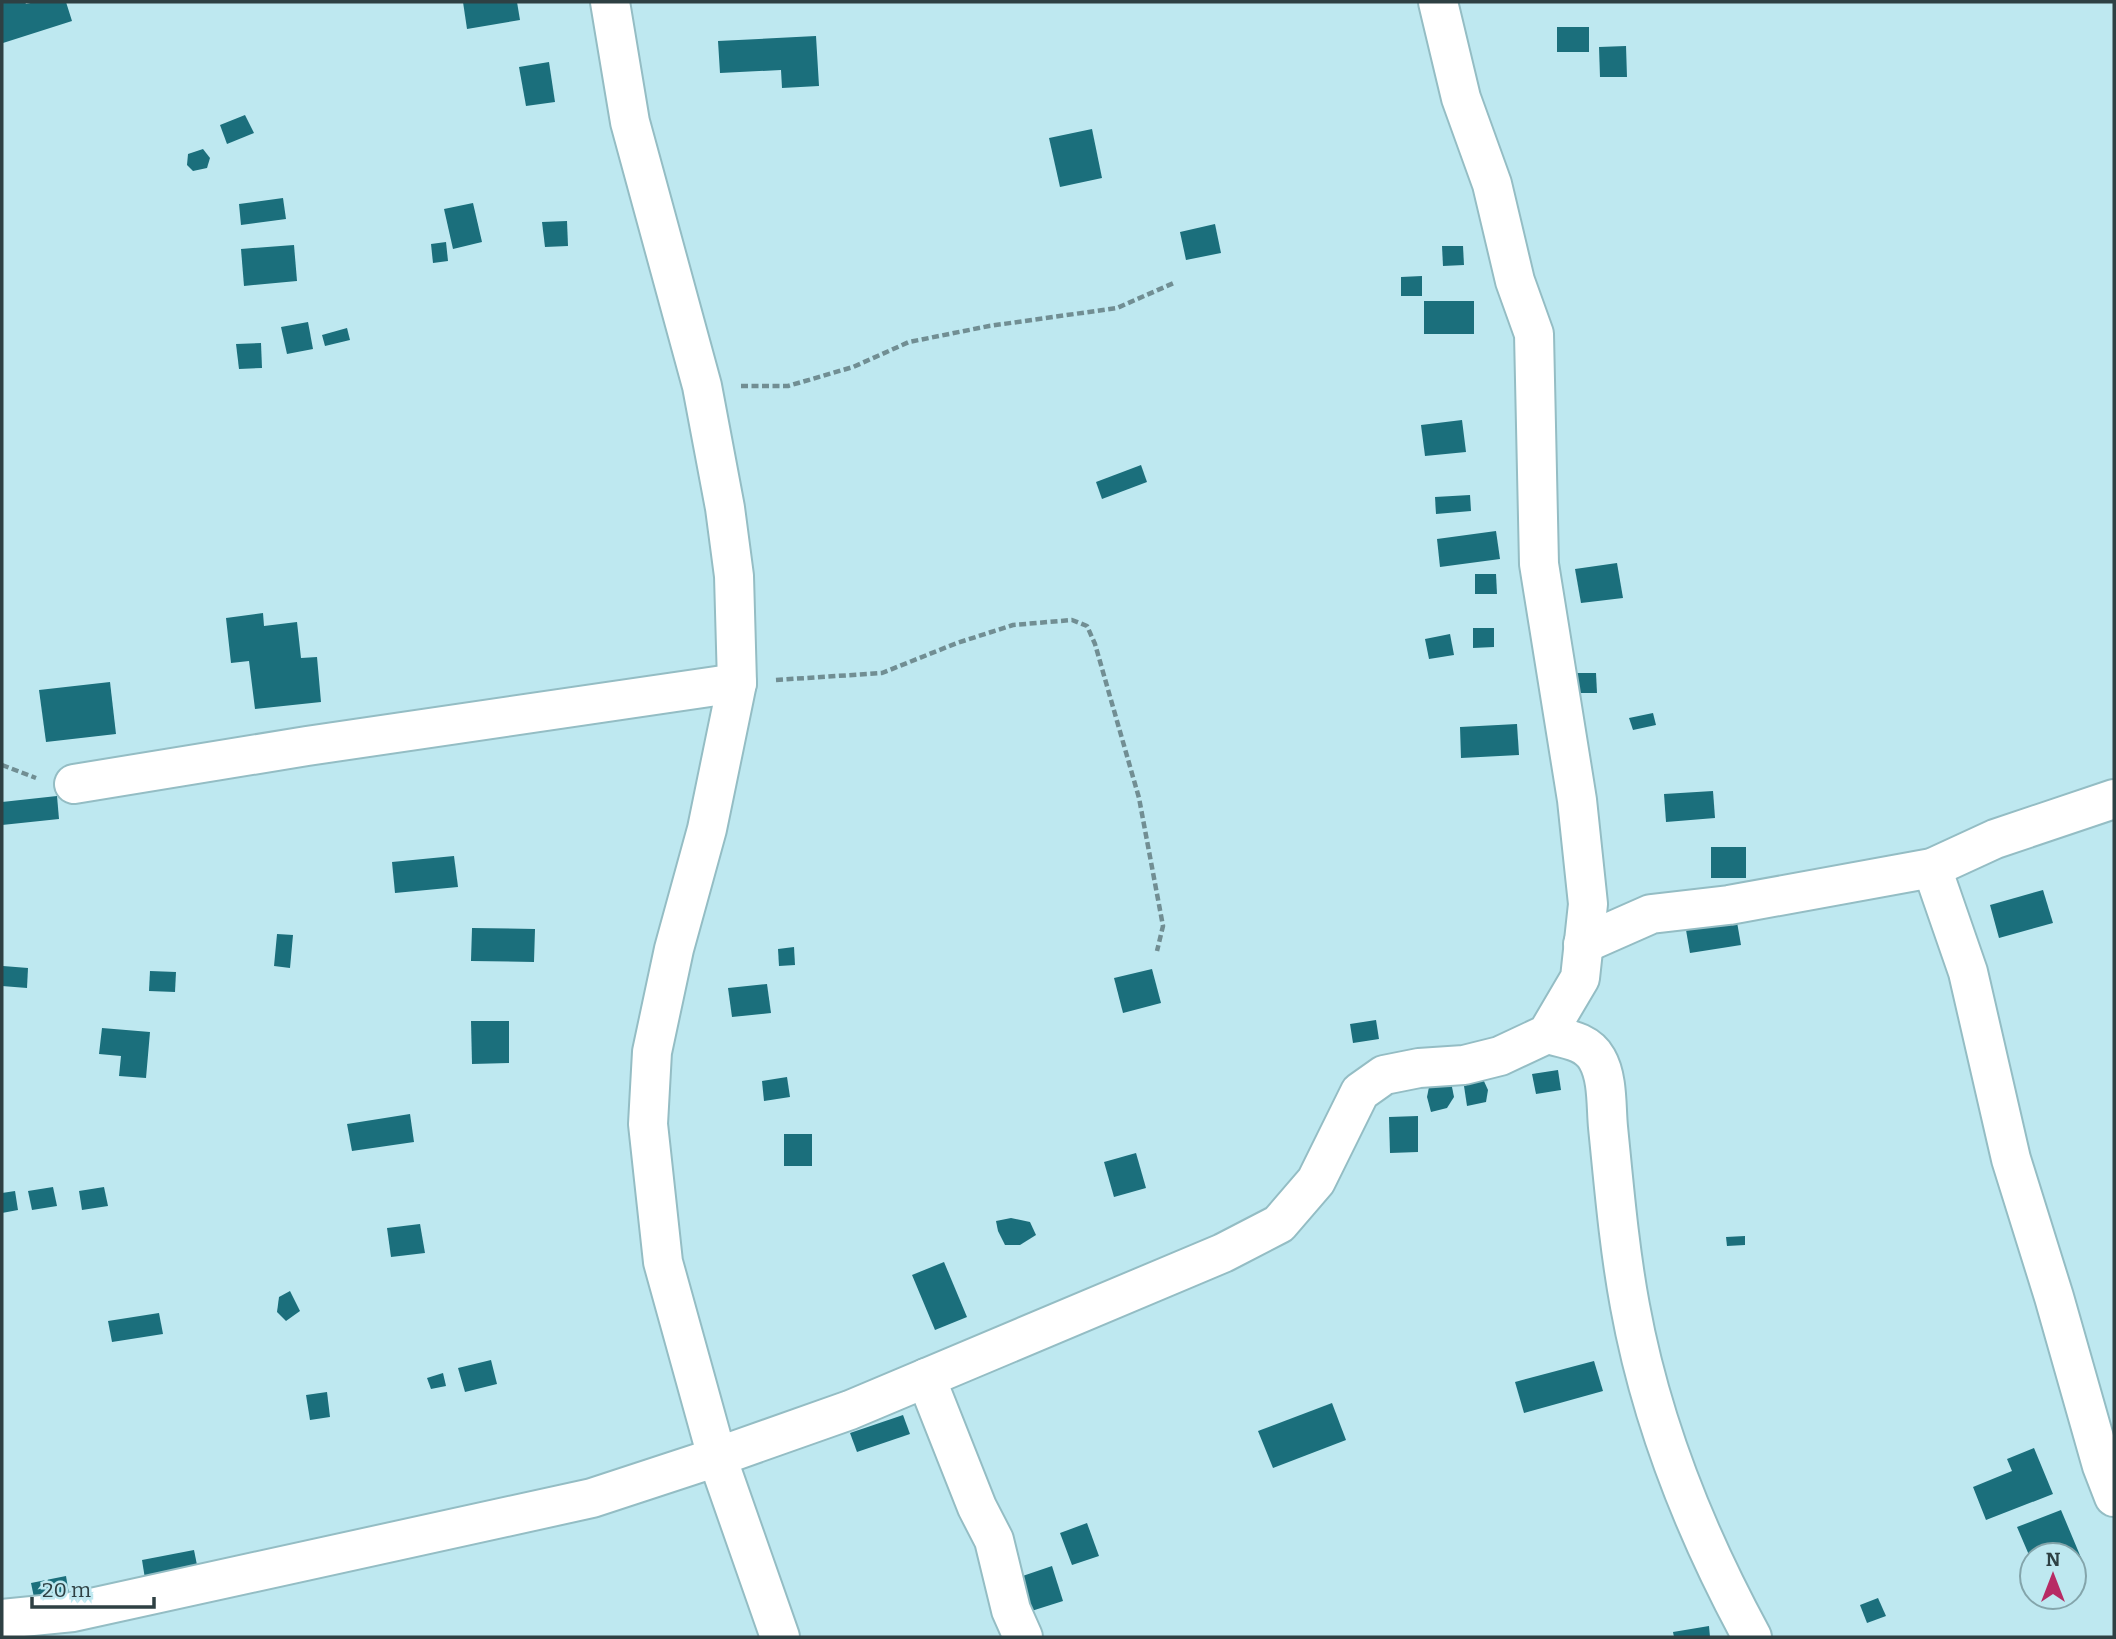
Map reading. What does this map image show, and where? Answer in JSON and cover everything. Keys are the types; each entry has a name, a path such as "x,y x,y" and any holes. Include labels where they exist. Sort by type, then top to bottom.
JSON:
{"street":[{"path":"610,2 630,122 702,386 725,508 734,576 737,683 707,829 674,949 652,1052 648,1124 663,1262 717,1457 780,1637"},
{"path":"2,1619 76,1624 592,1498 850,1410 1223,1254 1279,1224 1316,1181 1360,1092 1384,1075 1419,1068 1464,1065 1500,1056 1547,1034 1580,978 1588,904 1577,800 1539,564 1534,334 1515,281 1492,184 1461,97 1438,2"},
{"path":"74,784 307,746 737,683"},
{"path":"1583,944 1651,914 1729,905 1932,868 1995,839 2114,799"},
{"path":"1932,868 1968,972 2011,1159 2102,1466 2114,1497"},
{"path":"1547,1034 1585,1044 1598,1060 1604,1081 1616,1206 1630,1306 1656,1414 1694,1515 1752,1637"},
{"path":"926,1378 977,1507 994,1540 1011,1609 1023,1637"}],"path":[{"path":"702,386 788,386 853,367 909,342 989,326 1117,308 1176,282"},
{"path":"737,683 882,673 957,643 1013,625 1072,620 1087,626 1096,644 1139,797 1163,926 1157,951"}],"building":[{"path":"2,2 66,2 72,21 3,43"},
{"path":"463,2 517,2 520,20 467,29"},
{"path":"1557,27 1589,27 1589,52 1557,52"},
{"path":"816,36 819,86 782,88 781,70 720,73 718,41"},
{"path":"1626,46 1627,77 1600,77 1599,47"},
{"path":"549,62 555,102 526,106 519,67"},
{"path":"245,115 254,133 227,144 220,125"},
{"path":"1092,129 1102,178 1060,187 1049,138"},
{"path":"203,149 210,158 207,168 193,171 187,165 188,154"},
{"path":"283,198 286,219 241,225 239,204"},
{"path":"473,203 482,242 453,249 444,209"},
{"path":"567,221 568,246 545,247 542,222"},
{"path":"1215,224 1221,253 1186,260 1180,232"},
{"path":"446,242 448,261 433,263 431,244"},
{"path":"294,245 297,281 244,286 241,249"},
{"path":"1442,246 1463,246 1464,265 1443,266"},
{"path":"1422,276 1422,296 1401,296 1401,277"},
{"path":"1424,301 1474,301 1474,334 1424,334"},
{"path":"308,322 313,349 287,354 281,327"},
{"path":"347,328 350,340 325,346 322,335"},
{"path":"261,343 262,368 239,369 236,344"},
{"path":"1462,420 1466,452 1425,456 1421,425"},
{"path":"1141,465 1147,482 1102,499 1096,482"},
{"path":"1470,495 1471,511 1436,514 1435,497"},
{"path":"1496,531 1500,559 1440,567 1437,539"},
{"path":"1617,563 1623,598 1581,603 1575,569"},
{"path":"1475,574 1496,574 1497,594 1475,594"},
{"path":"263,613 264,626 297,622 301,658 317,657 321,702 255,709 249,661 231,663 226,618"},
{"path":"1473,628 1494,628 1494,647 1473,648"},
{"path":"1450,634 1454,655 1429,659 1425,639"},
{"path":"1575,673 1596,673 1597,693 1575,693"},
{"path":"110,682 116,734 46,742 39,690"},
{"path":"1653,713 1656,725 1633,730 1629,718"},
{"path":"1517,724 1519,755 1461,758 1460,727"},
{"path":"1713,791 1715,818 1666,822 1664,794"},
{"path":"57,796 59,819 2,825 2,802"},
{"path":"1711,847 1746,847 1746,878 1711,878"},
{"path":"454,856 458,887 395,893 392,862"},
{"path":"2043,890 2053,923 1999,938 1990,905"},
{"path":"1737,922 1741,945 1690,953 1686,930"},
{"path":"472,928 535,929 534,962 471,961"},
{"path":"277,934 293,935 290,968 274,966"},
{"path":"794,947 795,965 779,966 778,949"},
{"path":"3,966 28,968 27,988 2,986"},
{"path":"1152,969 1161,1003 1123,1013 1114,978"},
{"path":"150,971 176,972 175,992 149,991"},
{"path":"767,984 771,1013 732,1017 728,988"},
{"path":"1376,1020 1379,1039 1353,1043 1350,1024"},
{"path":"471,1021 509,1021 509,1063 472,1064"},
{"path":"102,1028 150,1032 146,1078 119,1076 121,1056 99,1054"},
{"path":"1558,1070 1561,1090 1536,1094 1532,1074"},
{"path":"787,1077 790,1097 764,1101 762,1081"},
{"path":"1483,1079 1488,1090 1486,1102 1467,1106 1464,1086"},
{"path":"1430,1082 1451,1082 1454,1097 1447,1108 1431,1112 1427,1097"},
{"path":"410,1114 414,1142 352,1151 347,1124"},
{"path":"1418,1116 1418,1152 1390,1153 1389,1117"},
{"path":"784,1134 812,1134 812,1166 784,1166"},
{"path":"1136,1153 1146,1188 1114,1197 1104,1162"},
{"path":"53,1187 57,1206 32,1210 28,1191"},
{"path":"104,1187 108,1206 82,1210 79,1191"},
{"path":"15,1191 18,1210 2,1213 2,1193"},
{"path":"1011,1218 1030,1222 1036,1235 1020,1245 1005,1245 996,1221"},
{"path":"420,1224 425,1253 391,1257 387,1228"},
{"path":"1745,1236 1745,1245 1727,1246 1726,1237"},
{"path":"944,1262 967,1317 935,1330 912,1275"},
{"path":"290,1291 300,1311 286,1321 277,1312 279,1297"},
{"path":"159,1313 163,1334 112,1342 108,1321"},
{"path":"491,1360 497,1384 465,1392 458,1368"},
{"path":"1594,1361 1603,1391 1524,1413 1515,1382"},
{"path":"443,1373 446,1386 431,1389 427,1378"},
{"path":"327,1392 330,1417 310,1420 306,1395"},
{"path":"1332,1403 1346,1440 1273,1468 1258,1431"},
{"path":"903,1415 910,1434 857,1452 850,1433"},
{"path":"2034,1448 2053,1494 1986,1520 1973,1487 2012,1471 2007,1459"},
{"path":"2061,1510 2074,1541 2023,1541 2017,1527"},
{"path":"1087,1523 1099,1556 1072,1565 1060,1533"},
{"path":"194,1550 199,1575 146,1585 142,1560"},
{"path":"1052,1566 1063,1601 1022,1614 1011,1580"},
{"path":"66,1576 70,1600 36,1607 31,1583"},
{"path":"1878,1598 1886,1616 1867,1623 1860,1605"},
{"path":"1709,1626 1710,1637 1674,1637 1673,1632"}]}
